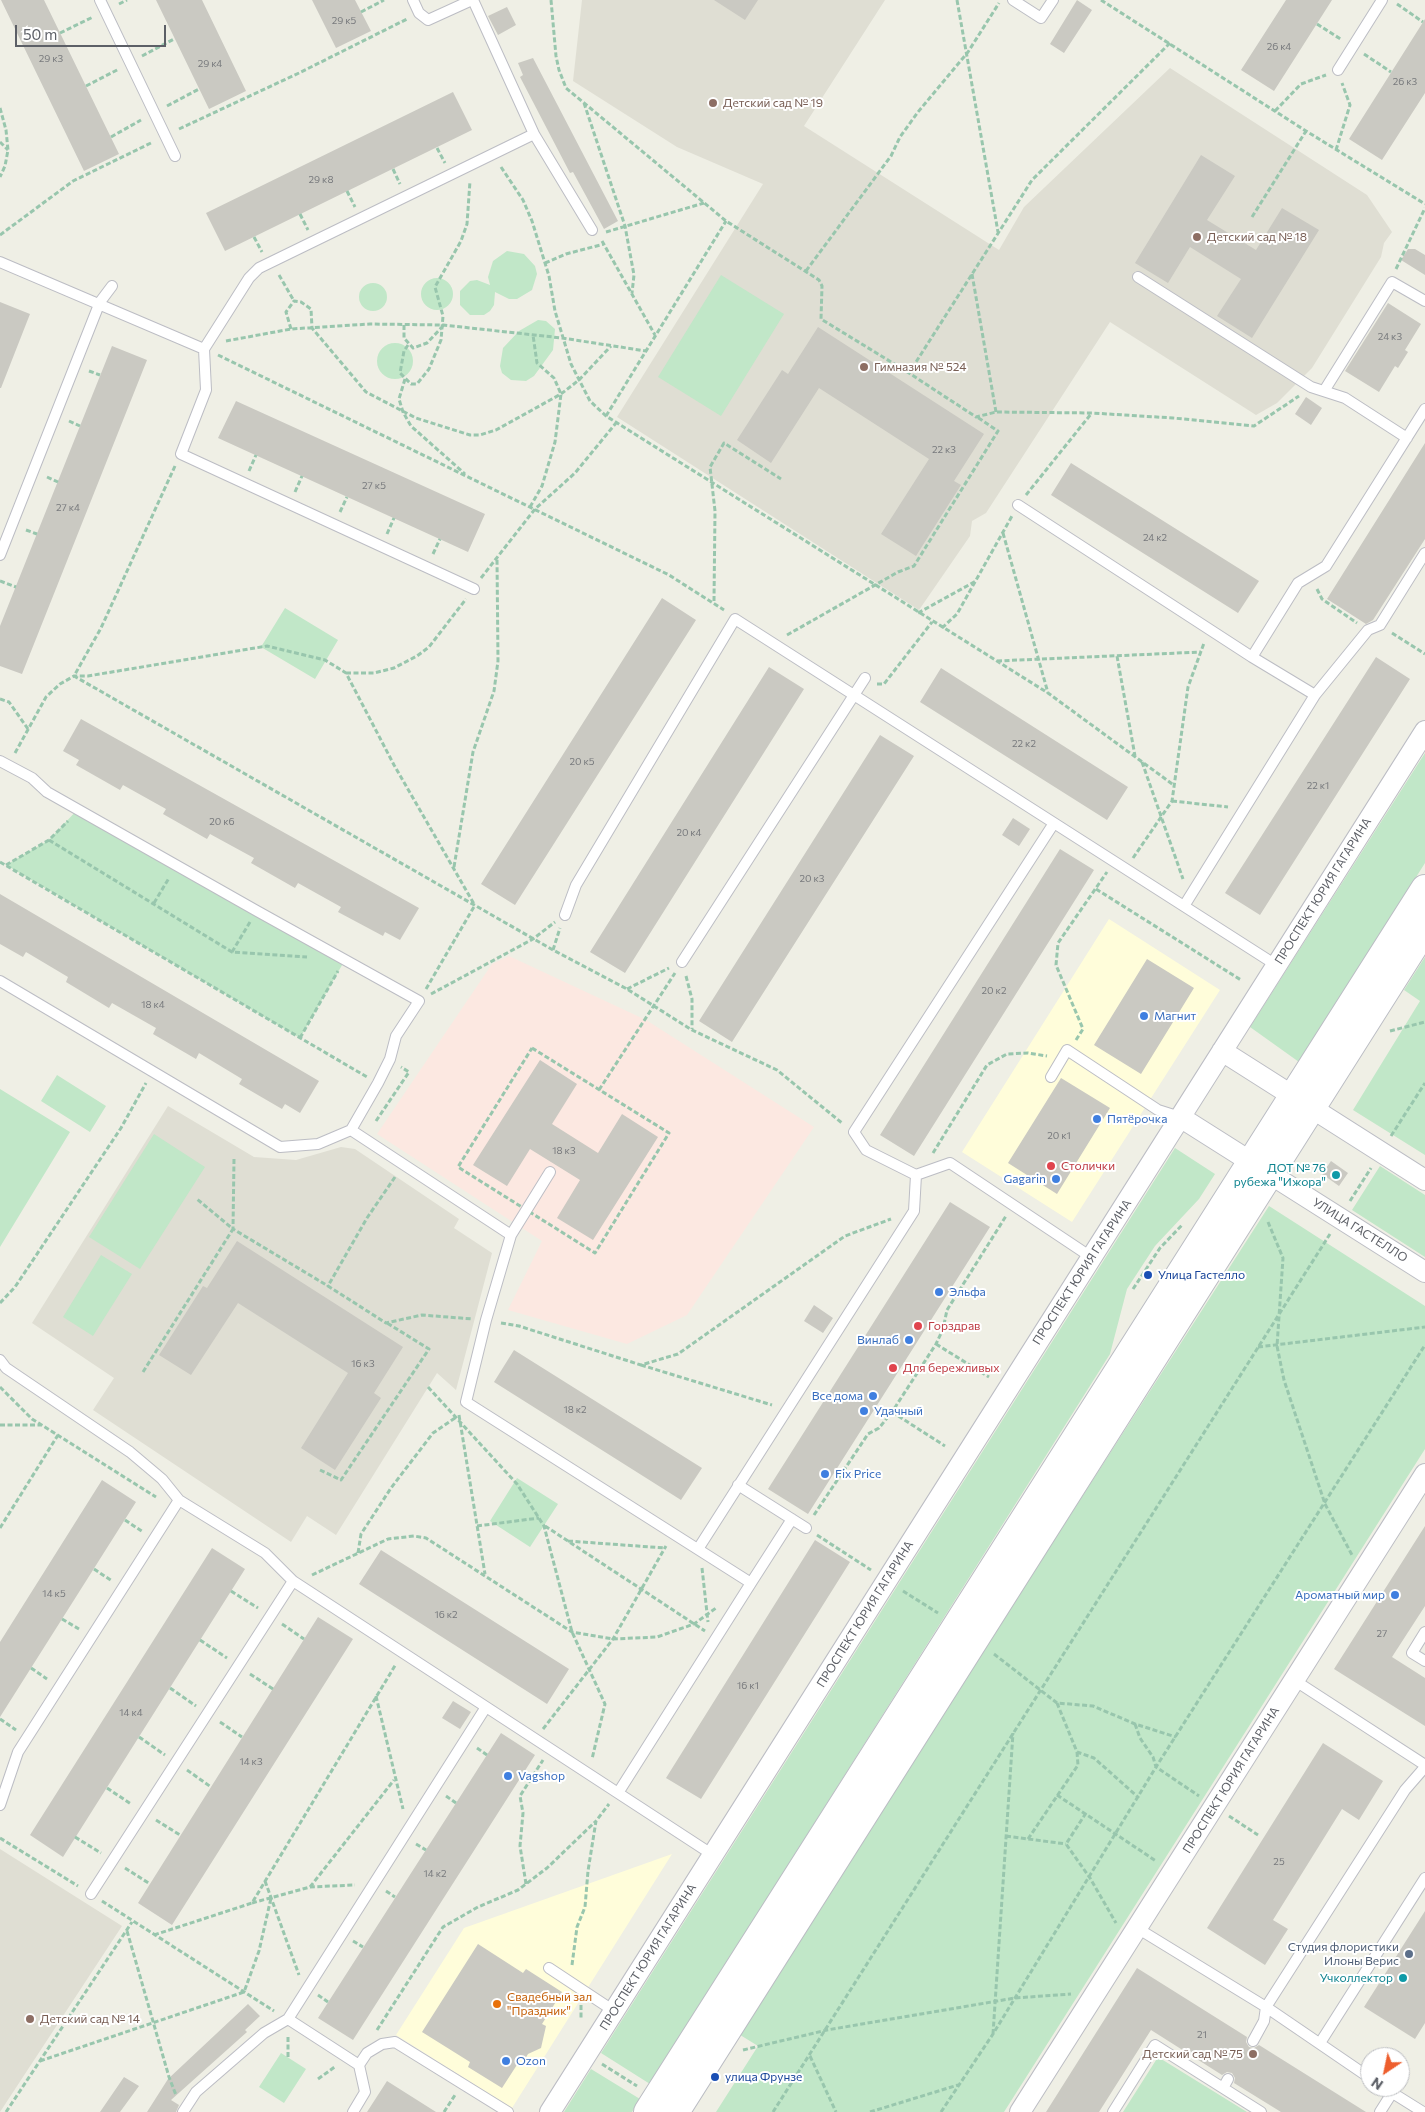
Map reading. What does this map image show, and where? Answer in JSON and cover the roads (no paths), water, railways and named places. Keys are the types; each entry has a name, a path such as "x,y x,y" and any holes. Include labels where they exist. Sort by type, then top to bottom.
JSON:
{"main road":[{"path":"675,2112 1302,1102 1425,889"},
{"path":"1302,1102 1425,928"},
{"path":"644,2100 1260,1168"}],"street":[{"name":"ПРОСПЕКТ ЮРИЯ ГАГАРИНА","path":"550,2112 1425,731"},
{"path":"1222,1051 1425,1180"},
{"path":"1180,1117 1260,1168"},
{"name":"УЛИЦА ГАСТЕЛЛО","path":"1260,1168 1425,1272"},
{"name":"ПРОСПЕКТ ЮРИЯ ГАГАРИНА","path":"1020,2112 1425,1474"}],"lane":[{"path":"100,0 175,156"},
{"path":"413,0 419,13 428,20 473,0 534,134 592,230"},
{"path":"1013,0 1041,18 1053,0"},
{"path":"1338,70 1382,0"},
{"path":"474,588 181,454 206,390 204,349 249,278 259,268 534,134"},
{"path":"0,262 100,302 204,349"},
{"path":"1138,277 1312,387 1345,398 1407,438"},
{"path":"1324,391 1392,282 1425,301"},
{"path":"0,555 100,302 112,286"},
{"path":"1252,657 1298,583 1326,566 1425,409"},
{"path":"1018,506 1209,631 1314,696"},
{"path":"1184,906 1314,696 1368,630 1380,625 1425,553"},
{"path":"565,915 576,885 736,619 1276,965"},
{"path":"682,962 863,681"},
{"path":"0,981 280,1147 318,1144 351,1130 390,1059 396,1036 419,1001 256,912 47,792 32,778 4,763"},
{"path":"1054,823 854,1132 866,1150 916,1175 950,1163 1091,1257"},
{"path":"1051,1076 1065,1055 1158,1110 1180,1117"},
{"path":"351,1130 511,1235"},
{"path":"550,1172 511,1235 486,1320 466,1402 751,1583"},
{"path":"698,1549 914,1211 916,1175"},
{"path":"0,1360 6,1368 130,1452 162,1479 180,1500 265,1553 293,1581 713,1855"},
{"path":"738,1485 806,1528"},
{"path":"0,1805 18,1752 180,1500"},
{"path":"618,1793 792,1519"},
{"path":"91,1894 293,1581"},
{"path":"1425,1632 1412,1653 1425,1661"},
{"path":"1253,2041 1264,2021 1266,2007 1405,1790 1425,1766 1294,1680"},
{"path":"181,2108 196,2092 264,2033 288,2019 486,1707"},
{"path":"1320,2044 1425,1878"},
{"path":"1132,1936 1266,2007 1360,2071"},
{"path":"549,1968 614,2011"},
{"path":"288,2019 359,2065 365,2092 352,2112"},
{"path":"359,2065 367,2053 382,2044 395,2042 508,2112"},
{"path":"1113,2112 1155,2045 1226,2084 1261,2112"},
{"path":"1380,2112 1385,2097"},
{"path":"1399,2097 1423,2112"}],"place":[{"name":"Детский сад № 19","path":"713,103"},
{"name":"Детский сад № 18","path":"1197,237"},
{"name":"Гимназия № 524","path":"864,367"},
{"name":"Магнит","path":"1144,1016"},
{"name":"Пятёрочка","path":"1097,1119"},
{"name":"Столички","path":"1051,1166"},
{"name":"ДОТ № 76 рубежа \"Ижора\"","path":"1336,1175"},
{"name":"Gagarin","path":"1056,1179"},
{"name":"Улица Гастелло","path":"1148,1275"},
{"name":"Эльфа","path":"939,1292"},
{"name":"Горздрав","path":"918,1326"},
{"name":"Винлаб","path":"909,1340"},
{"name":"Для бережливых","path":"893,1368"},
{"name":"Все дома","path":"873,1396"},
{"name":"Удачный","path":"864,1411"},
{"name":"Fix Price","path":"825,1474"},
{"name":"Ароматный мир","path":"1395,1595"},
{"name":"Vagshop","path":"508,1776"},
{"name":"Студия флористики Илоны Верис","path":"1409,1954"},
{"name":"Учколлектор","path":"1403,1978"},
{"name":"Свадебный зал \"Праздник\"","path":"497,2004"},
{"name":"Детский сад № 14","path":"30,2019"},
{"name":"Детский сад № 75","path":"1253,2054"},
{"name":"Ozon","path":"506,2061"},
{"name":"улица Фрунзе","path":"715,2077"}]}
